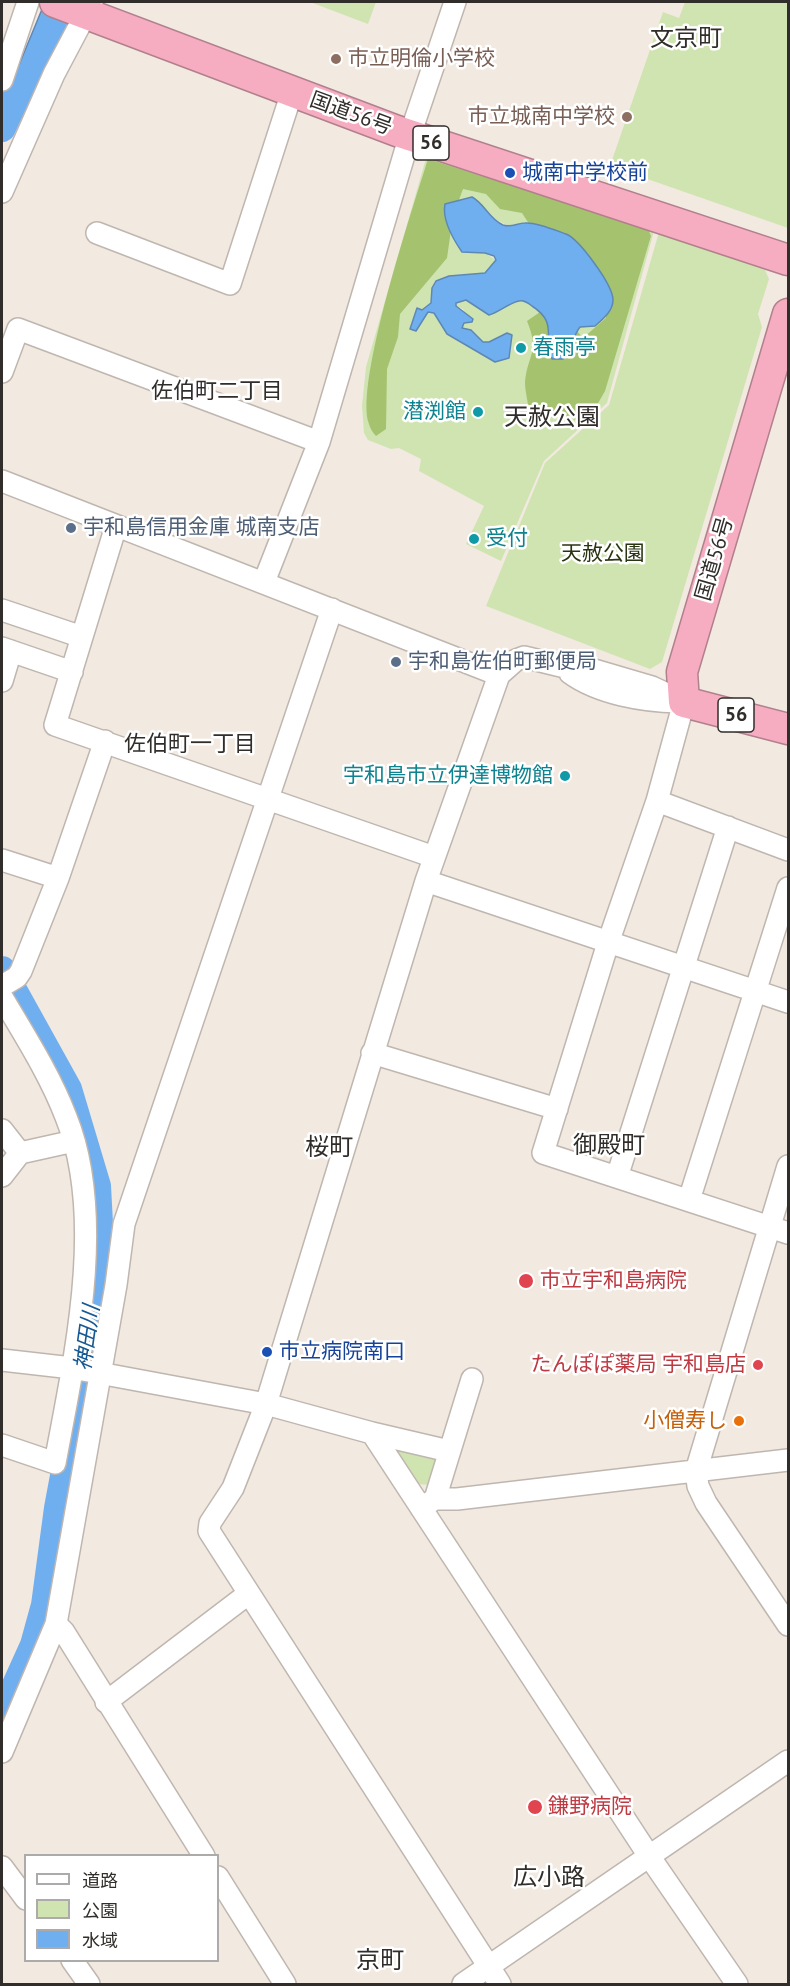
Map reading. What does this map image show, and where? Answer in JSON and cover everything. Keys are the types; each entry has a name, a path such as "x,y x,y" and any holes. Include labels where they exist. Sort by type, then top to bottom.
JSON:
{"highway":[{"name":"国道56号","path":"78,7 292,92 410,135 789,260"},
{"name":"国道56号","path":"684,702 681,687 682,672 789,314"},
{"name":"56","path":"684,702 789,729"}],"street":[{"path":"2,80 28,2"},
{"path":"264,582 319,442 410,135 455,2"},
{"path":"2,192 78,7"},
{"path":"97,233 230,284 292,92"},
{"path":"2,372 18,329 319,442"},
{"path":"2,481 499,675"},
{"path":"116,526 55,725 434,857"},
{"path":"2,1445 55,1463 116,1285 124,1224 332,609"},
{"path":"2,610 82,637"},
{"path":"2,681 6,650 72,672"},
{"path":"494,1976 209,1531 210,1522 233,1488 266,1404 434,857 499,675 516,660 524,657 561,666 584,667 652,687 684,702 657,801 608,943 543,1153 779,1230"},
{"path":"9,981 58,878 105,741"},
{"path":"657,801 789,850"},
{"path":"616,1177 728,827"},
{"path":"2,860 58,878"},
{"path":"426,880 789,1002"},
{"path":"688,1200 757,993 789,888"},
{"path":"2,997 45,1070 67,1118 74,1141 82,1189 85,1237 83,1295 86,1371 56,1624 2,1752"},
{"path":"372,1053 557,1109"},
{"path":"2,1130 20,1153"},
{"path":"2,1176 20,1153 74,1141"},
{"path":"789,1166 779,1230 696,1471 698,1486 706,1503 789,1625"},
{"path":"2,1360 86,1371 266,1404 372,1433 450,1450"},
{"path":"428,1504 450,1450 472,1379"},
{"path":"372,1433 428,1504 649,1856 737,1984"},
{"path":"428,1504 789,1461"},
{"path":"106,1702 249,1594"},
{"path":"56,1624 64,1632 203,1854"},
{"path":"463,1984 494,1976 649,1856 789,1761"},
{"path":"2,1867 24,1896"},
{"path":"219,1879 285,1984"},
{"path":"73,1962 89,1984"}],"green space":[{"path":"310,2 376,2 368,24"},
{"path":"685,2 788,2 788,228 610,166 663,12 679,18"},
{"path":"427,155 654,231 607,403 544,461 501,561 466,544 484,506 419,471 421,459 399,448 391,449 368,440 364,433 362,406 366,367","holes":["478,201 498,221 515,227 595,326 580,327 573,336 526,302 520,301 484,312 466,300 456,303 456,306 463,309 469,322 464,323 462,328 482,341 491,341 507,333 512,335 495,362 447,335 434,313 428,312 423,321 417,308 422,310 431,303 432,288 449,276 485,273 496,260 485,253 462,251"]},
{"path":"428,159 648,229 651,236 605,391 597,405 577,420 529,411 525,382 533,340 527,321 543,310 567,320 583,338 606,318 603,296 537,236 522,213 500,209 486,194 463,189 453,216 447,258 400,314 398,337 387,369 386,429 376,436 372,430 369,424 367,403 377,335 387,294"},
{"name":"天赦公園","path":"659,232 765,270 769,279 758,314 762,327 662,662 650,669 486,606 545,463 609,405"},
{"path":"396,1448 440,1454 429,1485 418,1484 415,1481 397,1454"}],"water":[{"path":"45,2 83,2 23,118 2,106"},
{"path":"472,197 503,225 529,223 566,234 579,244 602,274 612,293 613,304 604,318 595,326 580,327 563,359 552,359 545,318 523,301 489,315 466,300 456,303 456,306 473,319 472,322 464,323 462,328 471,330 483,342 489,342 507,333 512,335 509,358 495,362 447,334 434,313 428,312 416,331 410,329 417,308 422,310 431,303 432,288 436,281 449,276 485,273 496,260 494,256 485,253 462,252 449,229 445,216 445,204"}],"waterway":[{"name":"神田川","path":"2,128 25,78"},
{"name":"神田川","path":"2,970 68,1089 97,1186 100,1242 89,1342 58,1508 45,1605 34,1645 2,1716"}],"place":[{"name":"市立明倫小学校","path":"336,59"},
{"name":"市立城南中学校","path":"627,117"},
{"name":"城南中学校前","path":"510,173"},
{"name":"春雨亭","path":"521,348"},
{"name":"潜渕館","path":"478,412"},
{"name":"宇和島信用金庫 城南支店","path":"71,528"},
{"name":"受付","path":"474,539"},
{"name":"宇和島佐伯町郵便局","path":"396,662"},
{"name":"宇和島市立伊達博物館","path":"565,776"},
{"name":"市立宇和島病院","path":"526,1281"},
{"name":"市立病院南口","path":"267,1352"},
{"name":"たんぽぽ薬局 宇和島店","path":"758,1365"},
{"name":"小僧寿し","path":"739,1421"},
{"name":"鎌野病院","path":"535,1807"}],"district":[{"name":"文京町","path":"686,39"},
{"name":"佐伯町二丁目","path":"217,392"},
{"name":"天赦公園","path":"552,418"},
{"name":"佐伯町一丁目","path":"190,745"},
{"name":"御殿町","path":"609,1146"},
{"name":"桜町","path":"329,1148"},
{"name":"広小路","path":"549,1878"},
{"name":"京町","path":"380,1961"}]}
